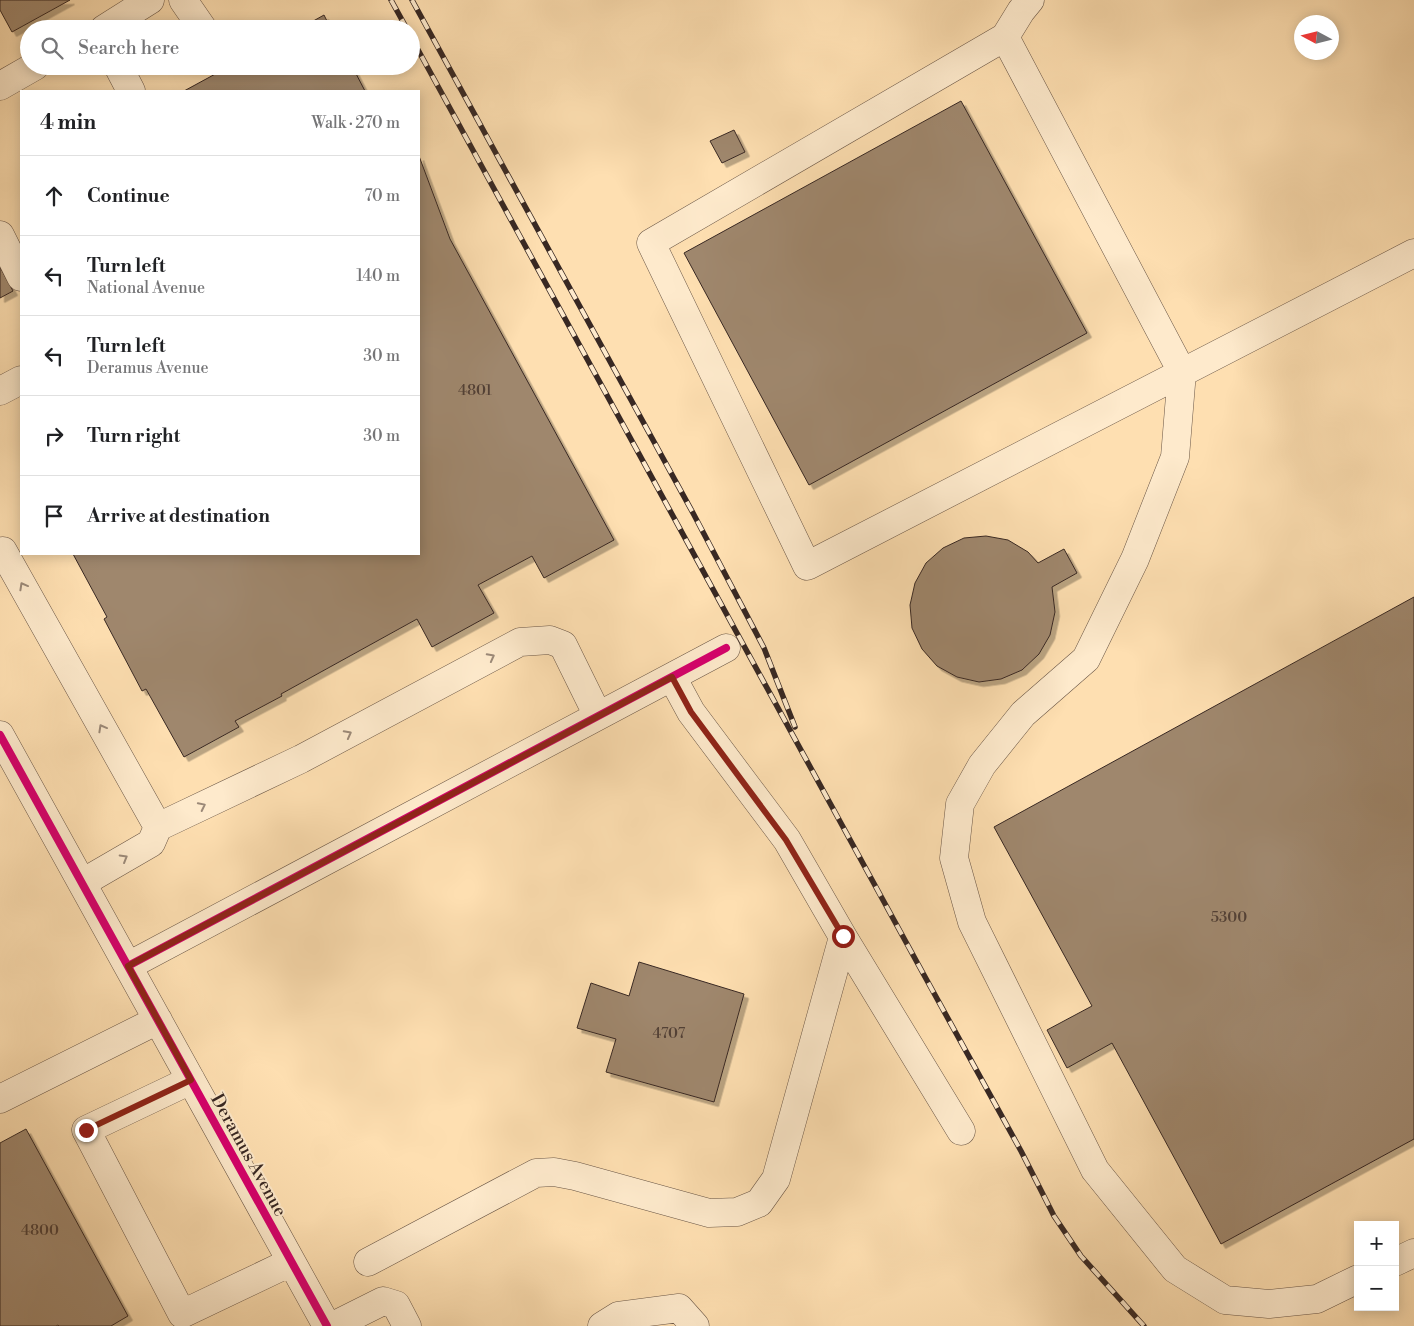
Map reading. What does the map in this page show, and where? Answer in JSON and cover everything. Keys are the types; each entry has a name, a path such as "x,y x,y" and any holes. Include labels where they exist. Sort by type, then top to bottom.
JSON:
{"street":[{"path":"118,20 150,0"},
{"path":"183,0 197,20"},
{"path":"1030,0 1005,36 651,243 807,566 1414,253"},
{"path":"1005,36 1182,372 1175,457 1134,559 1086,659 1023,714 982,765 960,804 954,858 972,922 1095,1170 1175,1269 1225,1300 1269,1304 1317,1299 1354,1281"},
{"path":"0,86 20,75"},
{"path":"123,75 130,90"},
{"path":"0,234 20,275"},
{"path":"0,391 20,381"},
{"path":"8,548 158,827"},
{"path":"82,883 151,843 158,827 301,759 520,642 550,640 563,645 598,716"},
{"path":"128,966 726,648"},
{"path":"672,677 691,712 786,840 962,1131"},
{"name":"Deramus Avenue","path":"0,735 326,1326"},
{"path":"368,1262 536,1173 554,1172 575,1176 709,1213 737,1212 759,1203 776,1178 843,936"},
{"path":"0,1099 158,1020"},
{"path":"191,1080 86,1130 182,1314 291,1262"},
{"path":"1399,1260 1414,1253"},
{"path":"333,1326 382,1301 396,1305 407,1326"},
{"path":"602,1326 618,1316 679,1308 694,1326"}],"building":[{"path":"0,0 70,0 34,20 20,20 20,28 12,32 0,10"},
{"path":"324,15 326,20 315,20"},
{"path":"213,75 357,75 364,90 186,90"},
{"path":"961,101 1087,333 809,485 684,253"},
{"path":"734,130 745,152 722,163 710,141"},
{"path":"420,159 450,239 614,540 544,578 532,556 478,585 494,613 432,647 417,619 235,721 239,727 184,757 146,689 142,691 104,619 107,617 74,555 420,555"},
{"path":"0,267 13,291 0,298"},
{"path":"986,536 1008,540 1028,552 1038,563 1064,549 1077,573 1052,587 1055,612 1050,635 1039,654 1022,670 1001,679 979,682 957,677 937,666 922,649 912,628 910,605 915,583 926,563 943,548 964,538"},
{"path":"1414,597 1414,1139 1221,1244 1112,1043 1067,1068 1047,1030 1092,1006 994,827"},
{"path":"639,962 744,994 714,1102 606,1072 616,1039 577,1028 591,983 629,996"},
{"path":"26,1129 128,1316 111,1326 0,1326 0,1143"}],"railway":[{"path":"391,0 402,20"},
{"path":"412,0 693,513 764,648 795,727"},
{"path":"420,53 1021,1151 1054,1216 1081,1256 1144,1326"}],"cycle path":[{"path":"128,966 726,648"},
{"path":"0,735 327,1326"}],"route":[{"path":"86,1130 191,1080 128,966 672,677 691,712 786,840 843,936"}]}
